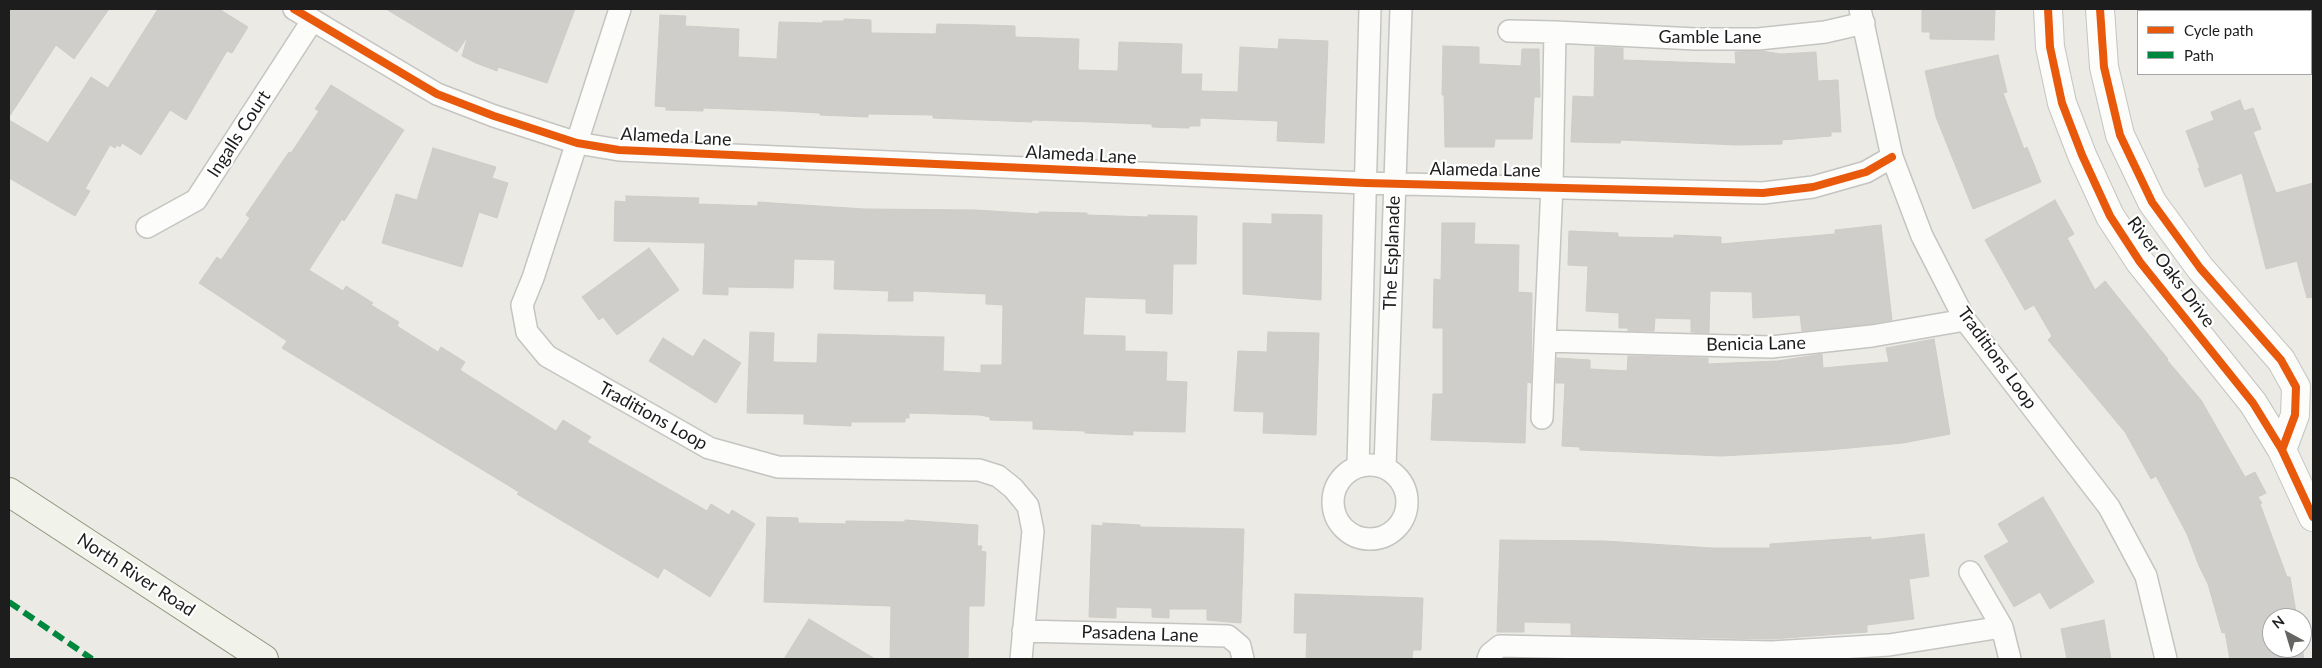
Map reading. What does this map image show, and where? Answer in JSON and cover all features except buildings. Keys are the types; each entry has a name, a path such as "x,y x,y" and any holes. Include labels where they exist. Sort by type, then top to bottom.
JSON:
{"main road":[{"name":"North River Road","path":"9,492 264,659"}],"street":[{"name":"Alameda Lane","path":"294,9 437,94 494,116 577,143 629,150 1365,183 1763,192 1813,187 1866,172 1892,157"},
{"name":"Traditions Loop","path":"620,9 533,278 522,305 527,332 548,356 709,448 778,467 979,470 998,476 1013,488 1028,506 1033,531 1021,659"},
{"name":"The Esplanade","path":"1358,466 1370,9"},
{"name":"The Esplanade","path":"1385,468 1394,183 1402,9"},
{"name":"River Oaks Drive","path":"2048,9 2050,47 2062,103 2082,156 2110,216 2140,262 2253,403 2282,450 2313,517"},
{"name":"River Oaks Drive","path":"2100,9 2104,67 2120,135 2152,202 2200,268 2281,360 2296,387 2295,415 2282,450"},
{"name":"Traditions Loop","path":"1862,16 1892,157 1922,236 1965,320 2109,507 2146,576 2166,659"},
{"name":"Gamble Lane","path":"1509,31 1696,39 1758,39 1825,32 1862,16"},
{"name":"Ingalls Court","path":"147,227 196,200 312,21"},
{"path":"1542,418 1552,186 1555,32"},
{"name":"Benicia Lane","path":"1545,340 1771,347 1872,336 1965,320"},
{"path":"1358,466 1385,468 1400,479 1407,496 1405,515 1395,530 1378,538 1359,538 1343,528 1334,512 1333,494 1342,477 1358,466"},
{"path":"1970,572 2002,627 2010,659"},
{"path":"1488,659 1490,654 1500,646 1772,652 1889,645 2002,627"},
{"name":"Pasadena Lane","path":"1023,631 1228,636 1240,646 1242,659"}],"marked path":[{"path":"9,602 92,659"}],"cycle path":[{"path":"294,9 437,94 494,116 577,143 619,150 1365,183 1763,193 1813,187 1866,172 1892,157"},
{"path":"2048,9 2050,47 2062,103 2082,155 2110,216 2140,262 2253,403 2282,450 2313,517"},
{"path":"2100,9 2104,67 2120,135 2152,202 2200,268 2281,360 2296,387 2295,415 2282,450"}]}
